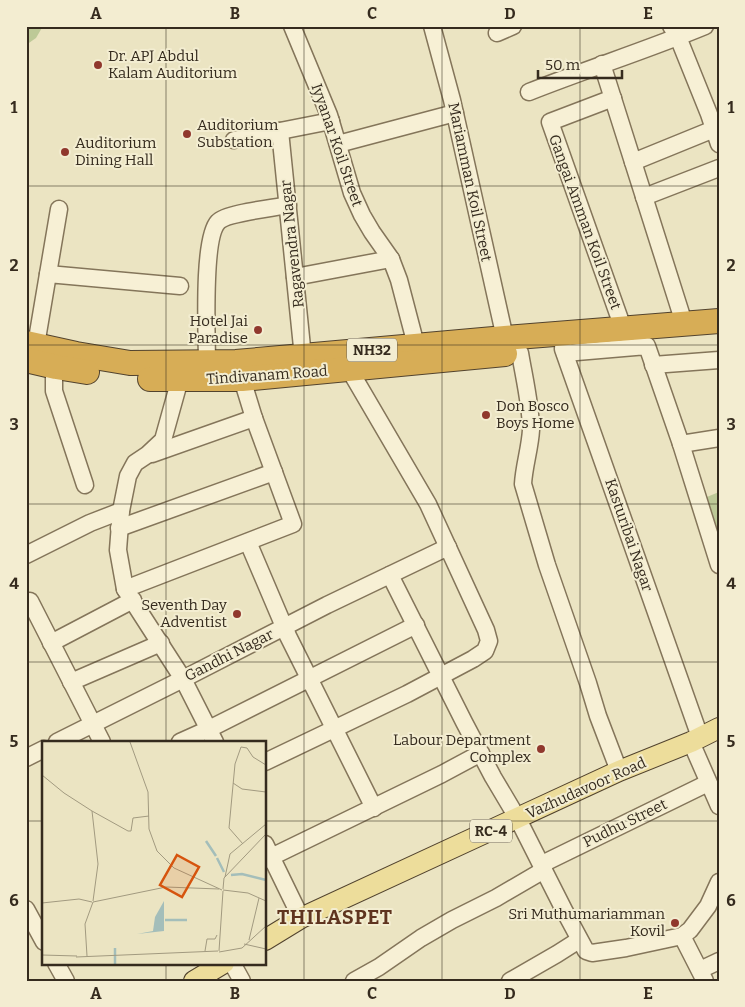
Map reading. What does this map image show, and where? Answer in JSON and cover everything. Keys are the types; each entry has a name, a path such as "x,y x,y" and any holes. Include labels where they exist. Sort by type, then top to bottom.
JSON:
{"highway":[{"name":"NH32","path":"564,345 623,328 719,321"},
{"name":"NH32","path":"29,350 57,359 130,363 236,362 416,345 564,345 719,336"},
{"name":"Tindivanam Road","path":"57,359 127,378 242,379 349,369 513,345"}],"main road":[{"name":"Vazhudavoor Road","path":"266,939 301,918 618,771 719,728"},
{"path":"196,980 221,964"}],"street":[{"name":"Iyyanar Koil Street","path":"292,26 331,121 352,193 372,232 391,259 416,345"},
{"name":"Mariamman Koil Street","path":"432,26 530,417 531,432 523,484 547,565 618,771"},
{"path":"497,33 513,26"},
{"path":"529,92 602,64 674,32 705,26"},
{"path":"633,162 716,137 709,114 674,32"},
{"path":"602,64 684,323"},
{"name":"Gangai Amman Koil Street","path":"613,98 550,122 623,328"},
{"path":"338,144 455,113"},
{"path":"234,140 331,121"},
{"name":"Ragavendra Nagar","path":"280,131 303,357"},
{"path":"644,197 719,168"},
{"path":"207,362 207,271 213,230 222,219 246,212 288,205"},
{"path":"29,350 48,274 59,209"},
{"path":"295,277 391,259"},
{"path":"48,274 180,286"},
{"path":"564,345 647,346 718,560"},
{"name":"Kasturibai Nagar","path":"564,345 696,739 708,783 719,806"},
{"path":"57,359 54,391 85,485"},
{"path":"653,365 719,360"},
{"path":"266,762 408,694 473,659 484,651 489,641 486,630 428,504 349,369"},
{"path":"180,379 163,440 147,455 134,463 128,476 121,511 118,550 129,595 183,679 212,735"},
{"path":"51,643 129,595 293,524 254,418 242,379"},
{"path":"147,455 254,418"},
{"path":"681,444 719,438"},
{"path":"119,528 274,472"},
{"path":"26,555 90,523 121,511"},
{"path":"248,542 284,628 448,547"},
{"path":"390,575 481,753 518,819 586,951 592,953 626,948 682,936 690,930 708,906 719,882"},
{"path":"26,603 30,601 102,741"},
{"path":"185,741 212,735 309,679 416,625"},
{"name":"Gandhi Nagar","path":"59,741 284,628 374,808"},
{"path":"71,682 161,644"},
{"path":"26,758 42,750"},
{"path":"301,918 267,853 374,808 481,753"},
{"name":"Pudhu Street","path":"354,981 444,924 496,898 543,867 708,783"},
{"path":"26,909 42,938"},
{"path":"682,936 703,975 719,961"},
{"path":"510,981 579,940"},
{"path":"57,964 66,981"},
{"path":"221,964 242,981"}],"green space":[{"path":"26,26 43,26 36,38 26,45"},
{"path":"719,492 719,548 702,499"}],"place":[{"name":"Dr. APJ Abdul Kalam Auditorium","path":"98,65"},
{"name":"Auditorium Substation","path":"187,134"},
{"name":"Auditorium Dining Hall","path":"65,152"},
{"name":"Hotel Jai Paradise","path":"258,330"},
{"name":"Don Bosco Boys Home","path":"486,415"},
{"name":"Seventh Day Adventist","path":"237,614"},
{"name":"Labour Department Complex","path":"541,749"},
{"name":"Sri Muthumariamman Kovil","path":"675,923"}],"district":[{"name":"THILASPET","path":"335,917"}]}
